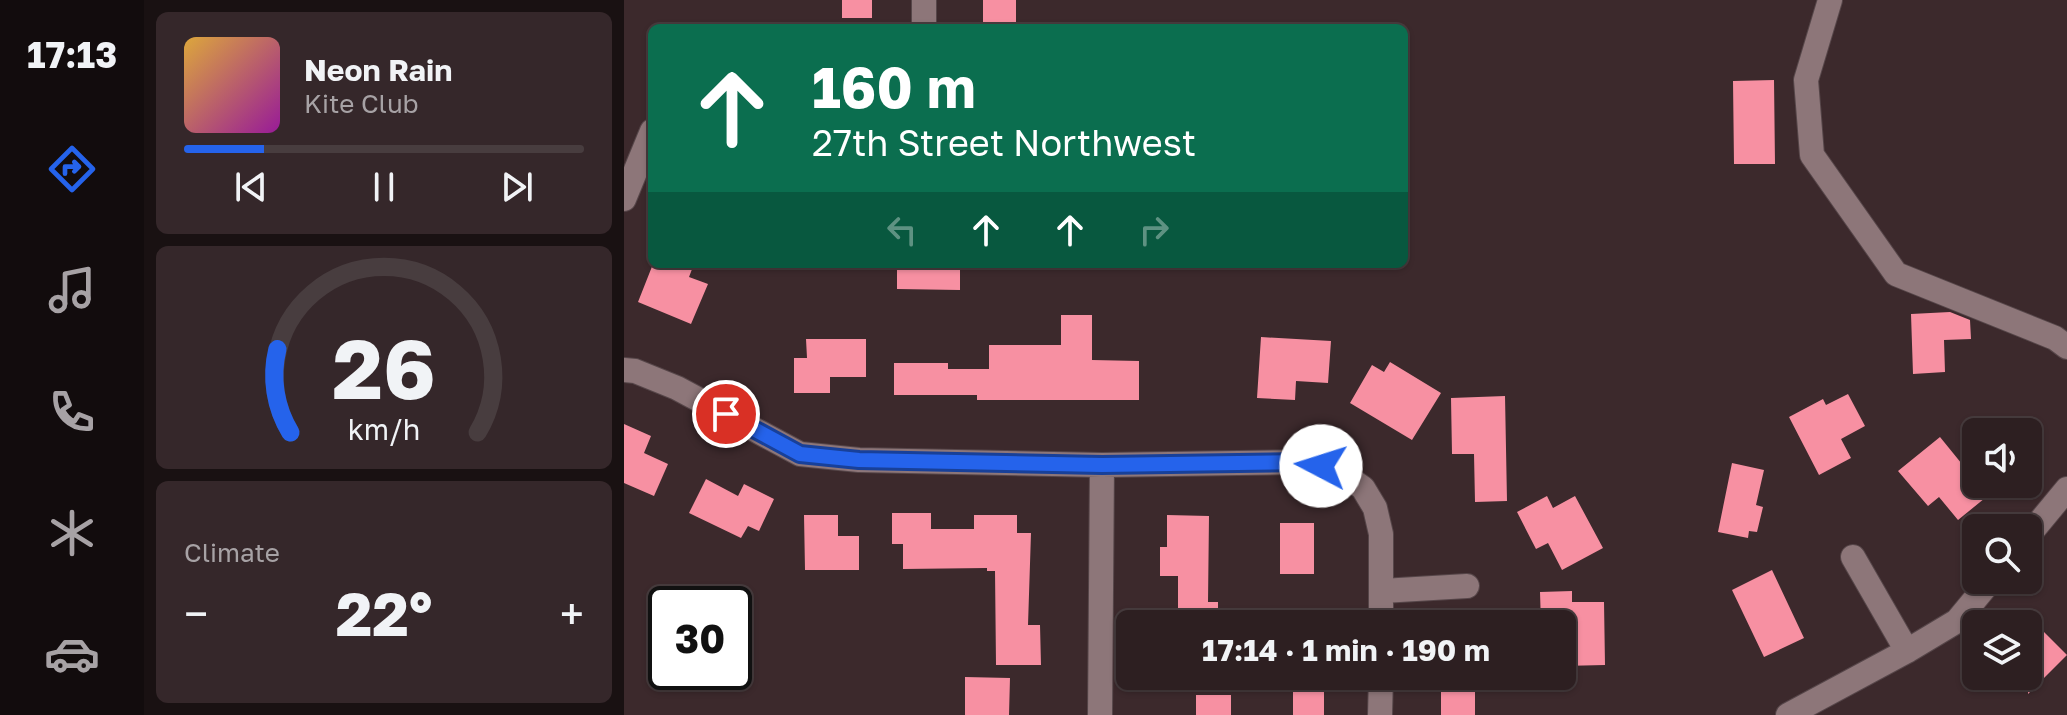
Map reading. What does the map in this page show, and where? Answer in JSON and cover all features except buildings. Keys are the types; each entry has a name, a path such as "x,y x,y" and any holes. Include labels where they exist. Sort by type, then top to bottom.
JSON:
{"street":[{"path":"924,0 924,24"},
{"path":"1830,0 1806,80 1812,155 1896,274 2055,338 2067,347"},
{"path":"624,199 648,141"},
{"path":"624,370 635,371 677,388 800,454 859,460 1102,465 1304,462 1339,471 1363,488 1375,508 1381,534 1381,610"},
{"path":"1100,715 1102,465"},
{"path":"2042,519 2067,489"},
{"path":"1853,557 1907,651"},
{"path":"1382,591 1467,586"},
{"path":"1788,715 1957,621 1979,594"},
{"path":"1380,715 1381,690"}],"route":[{"path":"726,414 800,454 859,460 1102,465 1304,462 1321,466"}]}
